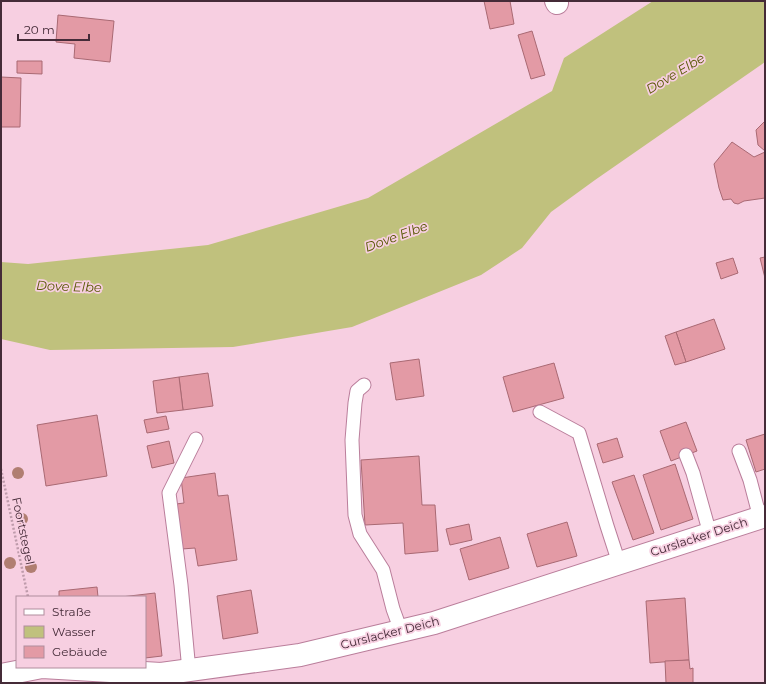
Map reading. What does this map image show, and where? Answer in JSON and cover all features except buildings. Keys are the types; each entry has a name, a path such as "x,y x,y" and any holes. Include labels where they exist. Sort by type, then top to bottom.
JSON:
{"street":[{"name":"Curslacker Deich","path":"52,668 161,679 189,671 300,655 434,623 763,517"},
{"name":"Curslacker Deich","path":"1,675 37,668"}],"lane":[{"path":"364,386 358,391 353,419 352,440 355,514 360,534 383,570 393,609 402,631"},
{"path":"540,412 579,433 619,563"},
{"path":"189,671 182,585 169,493 196,439"},
{"path":"739,452 763,517"},
{"path":"686,455 693,473 710,534"}],"path":[{"name":"Foortstegel","path":"1,469 28,596"}],"water":[{"name":"Dove Elbe","path":"653,1 765,1 765,62 551,212 522,248 481,275 352,327 233,347 50,350 1,339 1,262 28,264 208,245 368,198 552,91 564,58"}]}
